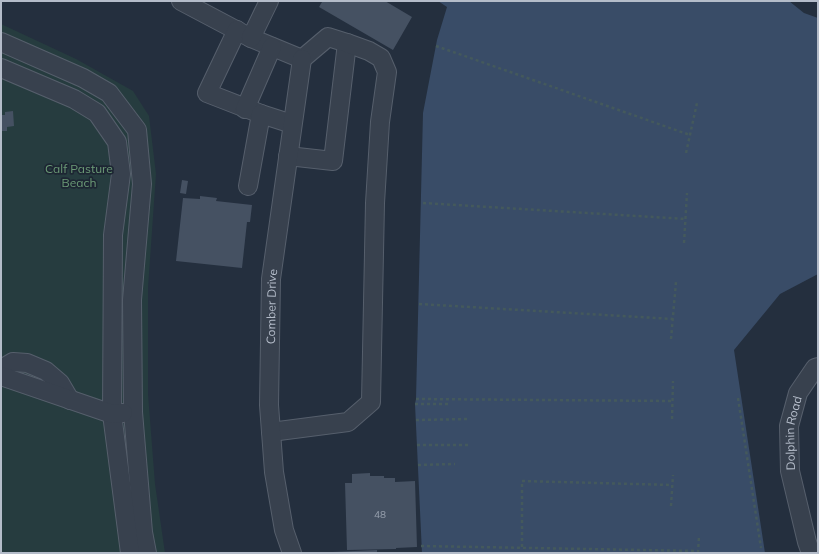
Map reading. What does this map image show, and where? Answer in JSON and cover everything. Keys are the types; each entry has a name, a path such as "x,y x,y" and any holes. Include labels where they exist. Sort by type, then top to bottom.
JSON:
{"street":[{"path":"181,1 244,34 302,59 328,37 369,51 381,58 387,72 380,122 375,203 371,402 348,422 271,432"},
{"path":"269,1 244,34 208,93 253,112 292,124"},
{"path":"1,42 83,78 109,93 137,130 142,184 132,300 133,412 143,532 147,553"},
{"path":"288,156 333,161 347,43"},
{"path":"248,186 253,112 272,47"},
{"name":"Comber Drive","path":"292,553 284,530 274,472 269,405 271,279 302,59"},
{"path":"1,68 74,99 97,113 117,142 121,174 113,235 112,414 130,553"},
{"path":"74,99 83,78"},
{"path":"1,369 13,362 27,363 46,371 60,383 70,400"},
{"name":"Dolphin Road","path":"811,553 790,471 789,426 798,393 815,368 818,367"},
{"path":"1,376 112,414 133,412"}],"path":[{"path":"436,46 690,135"},
{"path":"686,153 697,103"},
{"path":"684,243 687,193"},
{"path":"423,203 686,219"},
{"path":"671,339 676,282"},
{"path":"419,304 673,319"},
{"path":"672,419 673,381"},
{"path":"738,398 762,548"},
{"path":"416,399 672,401"},
{"path":"415,404 448,404"},
{"path":"416,420 470,419"},
{"path":"417,445 470,445"},
{"path":"418,465 455,464"},
{"path":"671,506 673,475"},
{"path":"522,548 522,480 672,484"},
{"path":"421,546 698,552 699,536"}],"green space":[{"name":"Calf Pasture Beach","path":"1,24 76,59 133,91 149,116 156,174 148,288 148,394 155,484 165,553 1,553"}],"water":[{"path":"438,1 789,1 804,13 818,18 818,274 780,294 734,350 765,553 422,553 415,404 423,113 437,40 447,7"}],"building":[{"path":"320,1 385,1 412,17 393,50 319,7 322,2"},
{"path":"13,111 14,126 7,127 7,131 1,131 1,115 5,115 5,112"},
{"path":"182,180 188,181 186,194 180,193"},
{"path":"200,196 217,198 216,201 252,205 250,222 247,222 242,268 176,261 183,198 200,199"},
{"path":"370,473 370,476 395,478 395,482 415,481 417,547 347,550 345,483 352,483 352,474"},
{"path":"377,550 377,553 332,553 332,552"}]}
